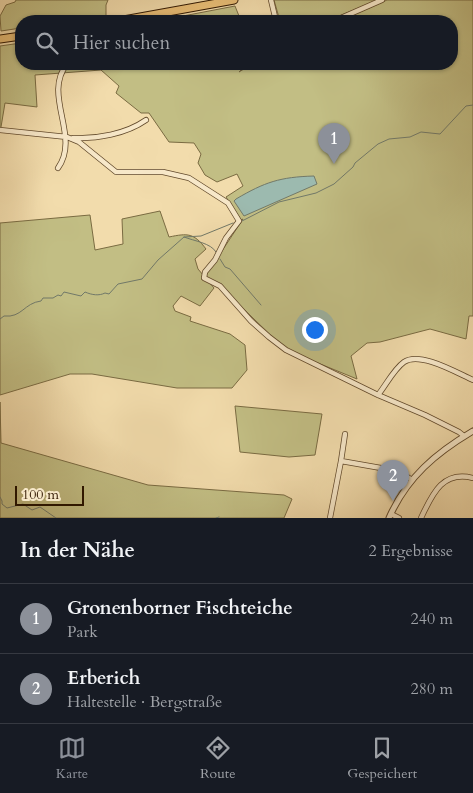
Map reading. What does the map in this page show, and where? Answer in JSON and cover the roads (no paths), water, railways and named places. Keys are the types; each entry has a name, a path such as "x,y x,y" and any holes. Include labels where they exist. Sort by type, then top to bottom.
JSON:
{"main road":[{"path":"149,15 234,0"},
{"path":"0,39 15,37"}],"street":[{"path":"272,0 275,15"},
{"path":"348,15 382,0"},
{"path":"58,168 63,160 67,138 59,102 59,81 63,70"},
{"path":"0,130 86,139 108,135 137,126 146,120"},
{"path":"67,138 79,142 116,172 163,172 189,178 228,203 239,221 226,238 215,260 205,272 204,278 220,286 251,321 286,350 378,395 425,415 464,436"},
{"path":"378,395 402,364 411,359 424,359 473,380"},
{"path":"399,518 390,516 412,480 427,463 473,431"},
{"path":"330,518 345,434"},
{"path":"341,461 398,471 412,480"},
{"path":"421,518 431,496 446,481 459,476 473,478"}],"water":[{"path":"314,176 317,184 244,216 234,201 256,188 282,179"}],"waterway":[{"path":"242,221 279,202 316,193 334,184 378,144 389,139 410,137 421,132 440,134 466,106 473,105"},
{"path":"0,319 4,316 15,315 31,304 41,301 43,298 61,296 64,292 81,296 85,292 95,295 109,294 118,284 142,279 158,260 184,237 201,236 233,223"},
{"path":"184,237 206,244 216,252"},
{"path":"220,259 225,267 230,269 261,305"},
{"path":"0,497 2,504 7,508 23,504 32,510 40,507 56,518"}],"place":[{"name":"Gronenborner Fischteiche","path":"334,164"},
{"name":"Erberich","path":"393,501"}]}
